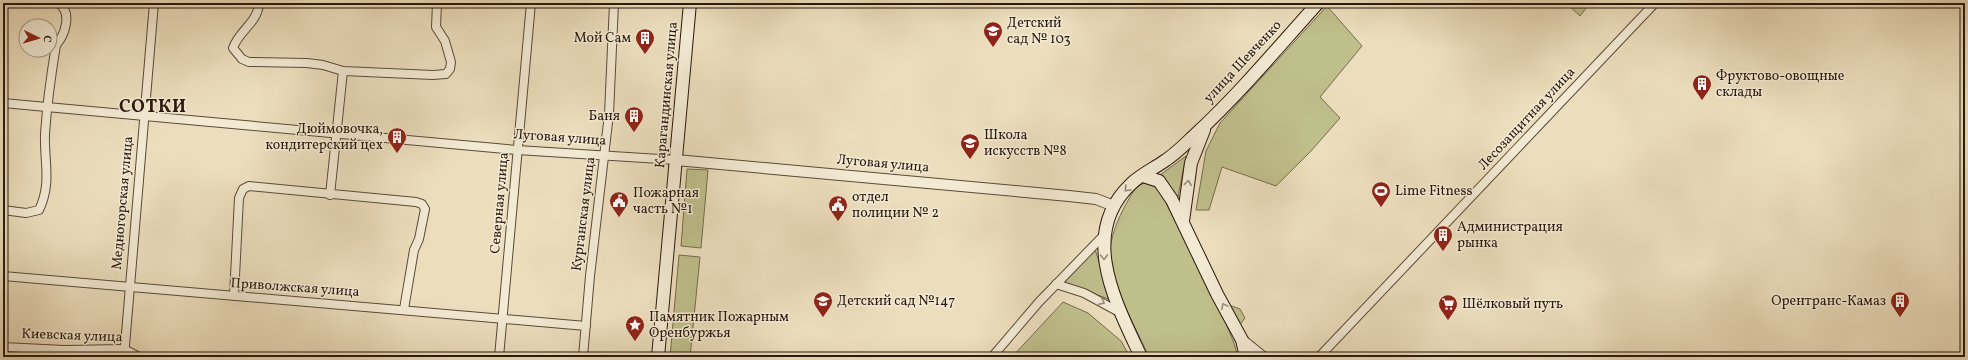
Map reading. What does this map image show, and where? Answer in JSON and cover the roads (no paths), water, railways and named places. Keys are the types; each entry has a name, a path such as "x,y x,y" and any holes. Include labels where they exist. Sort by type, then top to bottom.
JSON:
{"main road":[{"name":"Карагандинская улица","path":"658,357 690,3"},
{"name":"улица Шевченко","path":"1141,357 1121,313 1104,265 1106,233 1114,206 1128,186 1168,159 1207,123 1318,3"},
{"name":"улица Шевченко","path":"1183,221 1192,162 1207,123"},
{"path":"1143,176 1154,179 1162,184 1183,221 1217,294 1242,340 1246,357"}],"street":[{"path":"3,210 26,213 39,210 44,200 48,175 45,164 47,106 56,45 61,39 66,20 65,10 58,3"},
{"name":"Медногорская улица","path":"124,353 143,116 154,3"},
{"path":"259,3 256,18 235,42 233,48 242,59 249,62 317,64 343,71 446,74 450,69 451,62 445,41 436,28 437,3"},
{"name":"Северная улица","path":"500,357 531,3"},
{"name":"Курганская улица","path":"584,357 609,114 614,3"},
{"name":"Лесозащитная улица","path":"1319,357 1655,3"},
{"path":"330,195 335,134 343,71"},
{"name":"Луговая улица","path":"3,103 517,150 676,160 1069,196 1096,199 1114,206"},
{"path":"234,296 239,198 243,189 250,186 330,195 416,202 422,204 425,209 419,239 414,250 404,309"},
{"path":"992,357 1056,284 1106,233"},
{"name":"Приволжская улица","path":"3,276 404,309 586,326"},
{"path":"1056,284 1098,300 1121,313"},
{"path":"1242,340 1263,357"},
{"name":"Киевская улица","path":"3,346 124,353 139,357"}],"place":[{"name":"Детский сад № 103","path":"993,48"},
{"name":"Мой Cам","path":"645,55"},
{"name":"Фруктово-овощные склады","path":"1702,101"},
{"name":"Баня","path":"634,133"},
{"name":"Дюймовочка, кондитерский цех","path":"397,154"},
{"name":"Школа искусств №8","path":"970,160"},
{"name":"Lime Fitness","path":"1381,208"},
{"name":"Пожарная часть №1","path":"619,218"},
{"name":"отдел полиции № 2","path":"838,222"},
{"name":"Администрация рынка","path":"1443,252"},
{"name":"Детский сад №147","path":"823,318"},
{"name":"Орентранс-Камаз","path":"1900,318"},
{"name":"Шёлковый путь","path":"1448,321"},
{"name":"Памятник Пожарным Оренбуржья","path":"635,342"}],"district":[{"name":"СОТКИ","path":"153,107"}]}
